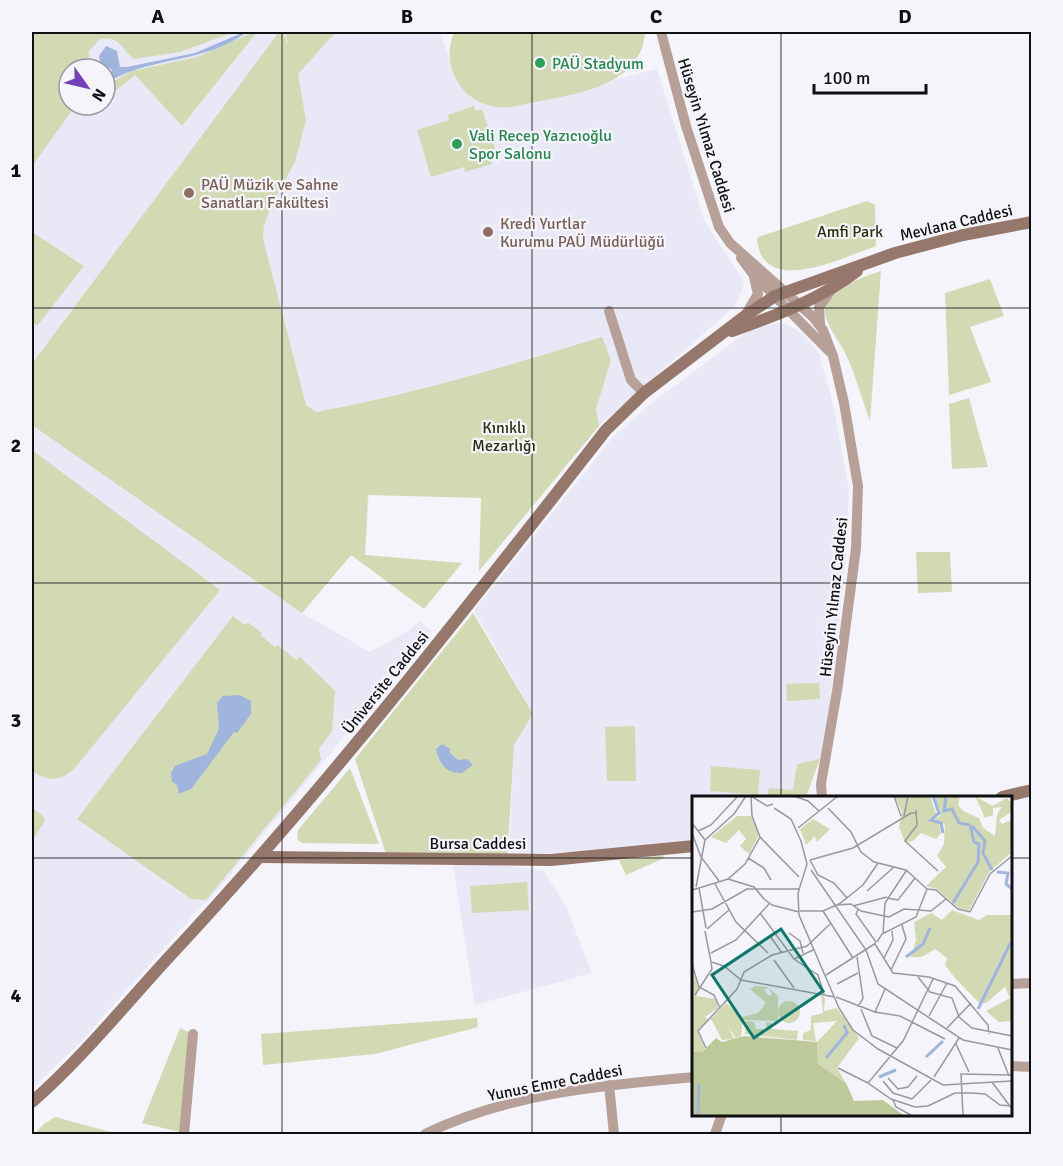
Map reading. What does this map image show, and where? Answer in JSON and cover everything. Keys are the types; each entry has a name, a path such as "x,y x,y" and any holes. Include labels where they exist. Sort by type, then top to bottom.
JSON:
{"main road":[{"name":"Mevlana Caddesi","path":"775,297 786,291 895,253 939,241 1032,222"},
{"path":"723,334 788,309 835,287 863,266"},
{"name":"Üniversite Caddesi","path":"32,1102 88,1047 262,857 417,671 606,430 644,393 744,316 775,297"},
{"path":"1006,796 1032,790"},
{"name":"Bursa Caddesi","path":"262,857 518,860 610,856 692,846"}],"street":[{"name":"Hüseyin Yılmaz Caddesi","path":"661,32 705,189 719,227 730,243 800,303 822,330 832,356 844,403 858,486 856,548 837,691 821,784 822,796"},
{"path":"730,243 753,274 832,356"},
{"path":"744,316 758,294 753,274"},
{"path":"822,330 819,307 835,287"},
{"path":"609,310 631,380 644,393"},
{"path":"766,318 791,319 809,331"},
{"path":"818,796 821,784"},
{"path":"1012,984 1032,983"},
{"path":"184,1134 193,1034"},
{"path":"1012,1066 1032,1067"},
{"name":"Yunus Emre Caddesi","path":"425,1134 500,1104 609,1085 692,1077"},
{"path":"609,1085 614,1134"},
{"path":"715,1134 721,1115"}],"shaded area":[{"path":"32,32 440,32 458,84 511,107 657,69 704,220 742,278 744,285 736,304 599,426 596,409 599,344 375,401 365,555 351,555 302,613 370,652 409,630 419,621 431,631 210,899 80,1043 32,1089"},
{"path":"776,323 786,324 803,334 819,353 834,408 849,490 846,560 828,719 820,759 806,796 692,796 692,842 610,850 509,855 514,745 533,714 474,610 613,437 649,405 747,332"},
{"path":"452,860 543,870 565,904 592,973 475,1005"}],"green space":[{"path":"32,32 234,32 180,52 134,59 117,41 112,39 100,39 89,51 89,57 57,57 57,117 67,117 32,166"},
{"path":"257,32 182,126 135,75 117,89 117,79 132,71 197,57"},
{"name":"Kınıklı Mezarlığı","path":"279,32 283,32 289,47 285,32 336,32 298,74 306,120 295,162 272,204 264,225 263,239 306,405 316,412 388,397 496,369 602,337 611,360 596,409 599,426 479,571 481,498 368,495 365,555 462,563 424,609 351,555 302,613 32,425 32,364"},
{"name":"PAÜ Stadyum","path":"454,32 645,33 640,53 629,68 614,79 576,94 500,107 472,98 454,76 450,62 450,47"},
{"name":"Vali Recep Yazıcıoğlu Spor Salonu","path":"474,106 476,111 482,109 498,158 491,160 492,164 465,172 464,167 431,177 417,130 449,120 448,115"},
{"name":"Amfi Park","path":"867,201 875,205 876,246 834,262 801,270 786,270 773,266 763,258 759,250 758,237"},
{"path":"32,232 84,266 37,326 32,321"},
{"path":"881,271 870,421 850,363 828,323 825,309 835,293 843,287"},
{"path":"990,279 1004,316 970,327 991,382 949,395 945,293"},
{"path":"969,398 988,467 952,469 949,404"},
{"path":"32,450 220,590 74,769 64,776 53,779 32,771"},
{"path":"916,552 950,552 952,592 918,593"},
{"path":"473,613 533,714 514,745 507,861 388,860 355,759"},
{"path":"233,616 243,624 249,623 275,647 278,645 296,660 300,657 335,691 332,731 319,749 321,760 206,900 191,899 77,819"},
{"path":"819,683 820,699 787,701 786,684"},
{"path":"635,726 636,781 607,781 605,727"},
{"path":"820,759 806,796 767,796 769,788 793,790 797,764"},
{"path":"711,766 760,770 758,795 710,791"},
{"path":"350,768 379,844 302,843 297,839 298,830"},
{"path":"32,807 43,816 45,821 32,841"},
{"path":"663,855 664,858 626,875 619,860"},
{"path":"527,882 529,910 472,913 470,886"},
{"path":"477,1018 478,1027 375,1054 263,1065 261,1034"},
{"path":"180,1028 193,1034 184,1133 142,1123"},
{"path":"55,1117 118,1134 34,1134"}],"water":[{"path":"247,32 213,50 139,69 117,78 117,57 99,56 106,46 117,51 120,67 127,67 195,53"},
{"path":"240,695 251,701 251,714 237,733 234,732 191,789 179,794 177,785 172,782 171,773 175,766 207,754 219,729 217,703 223,696"},
{"path":"442,744 450,749 450,753 458,760 467,759 473,765 462,773 451,772 441,763 436,749"}],"place":[{"name":"PAÜ Stadyum","path":"540,63"},
{"name":"Vali Recep Yazıcıoğlu Spor Salonu","path":"457,144"},
{"name":"PAÜ Müzik ve Sahne Sanatları Fakültesi","path":"189,193"},
{"name":"Kredi Yurtlar Kurumu PAÜ Müdürlüğü","path":"488,232"}]}
